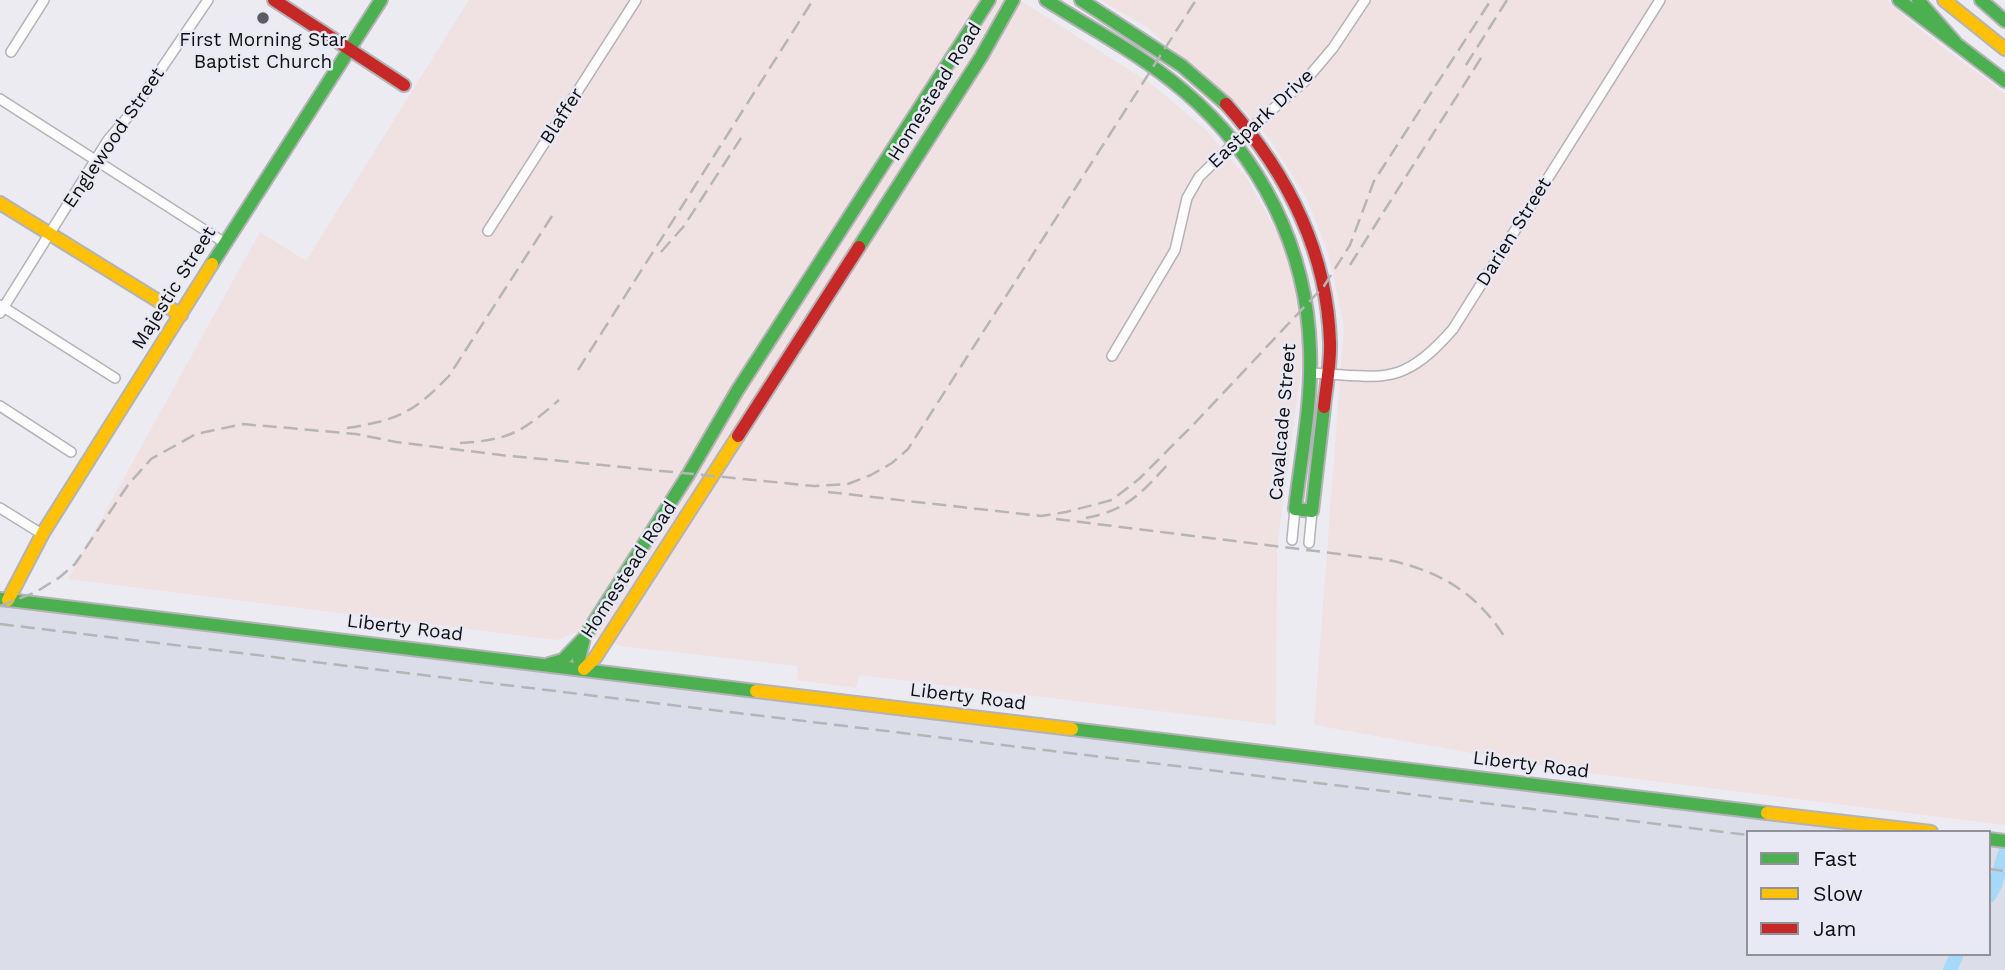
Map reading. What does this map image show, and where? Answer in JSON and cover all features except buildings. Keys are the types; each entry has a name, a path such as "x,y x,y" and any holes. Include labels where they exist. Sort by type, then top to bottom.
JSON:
{"main road":[{"path":"274,0 404,85"},
{"name":"Majestic Street","path":"4,599 225,243 381,0"},
{"name":"Homestead Road","path":"989,0 799,293 584,638 579,659 584,669 595,658 759,404 951,104 1013,0"},
{"name":"Cavalcade Street","path":"1046,0 1131,54 1203,107 1252,164 1279,212 1303,280 1310,332 1310,373 1295,509"},
{"name":"Cavalcade Street","path":"1081,0 1196,77 1224,103 1249,130 1278,169 1296,205 1313,245 1324,286 1330,344 1312,511"},
{"path":"1899,0 2005,81"},
{"path":"1918,0 1955,42"},
{"path":"1944,0 2005,49"},
{"path":"1981,0 2005,21"},
{"path":"1996,0 2005,5"},
{"path":"1131,54 1141,38"},
{"path":"931,91 951,104"},
{"path":"883,164 904,177"},
{"path":"0,203 181,315"},
{"path":"1279,212 1296,205"},
{"path":"799,293 820,308"},
{"path":"737,391 759,404"},
{"path":"1295,509 1312,511"},
{"path":"634,559 652,569"},
{"name":"Liberty Road","path":"4,599 1913,830"},
{"path":"549,664 563,660 584,638"},
{"path":"604,644 605,656 611,665 621,672 634,675"}],"street":[{"path":"11,52 44,0"},
{"name":"Englewood Street","path":"1,308 108,141 132,112 208,0"},
{"name":"Blaffer","path":"488,232 636,0"},
{"name":"Eastpark Drive","path":"1112,355 1175,250 1187,198 1199,177 1306,81 1365,0"},
{"name":"Darien Street","path":"1310,373 1359,377 1391,375 1406,370 1435,349 1453,329 1660,0"},
{"path":"0,99 225,243"},
{"path":"1,308 116,378"},
{"path":"0,407 71,452"},
{"path":"0,508 42,534"},
{"name":"Cavalcade Street","path":"1292,540 1295,509"},
{"name":"Cavalcade Street","path":"1309,543 1312,511"}],"shaded area":[{"path":"469,0 1020,0 1153,85 1206,130 1246,177 1288,252 1304,347 1277,547 1276,725 859,675 856,688 797,680 798,666 621,646 577,632 556,640 68,579 260,232 306,261"},
{"path":"1101,0 1886,0 1916,27 2005,94 2005,825 1574,771 1314,725 1344,326 1329,255 1307,199 1272,142 1241,107 1148,28"},
{"path":"0,605 1889,830 1746,830 1746,956 1991,956 1991,842 2005,843 2005,970 0,970"}],"waterway":[{"path":"1991,892 2005,853"},
{"path":"1950,970 1956,956"}],"railway":[{"path":"578,370 813,0"},
{"path":"0,606 36,592 75,564 128,485 151,459 196,434 243,424 356,434 396,442 501,455 814,486 848,484 871,475 892,463 908,449 1196,0"},
{"path":"828,492 1041,516 1112,500 1139,479 1194,424 1324,286 1350,245 1374,181 1491,0"},
{"path":"1466,65 1507,0"},
{"path":"1350,265 1481,58"},
{"path":"661,252 684,226 741,138"},
{"path":"347,428 379,422 404,413 425,399 449,376 552,216"},
{"path":"460,443 504,437 525,427 559,400"},
{"path":"1086,518 1113,510 1134,498 1171,461"},
{"path":"1056,519 1388,560 1407,565 1456,586 1483,609 1506,639"},
{"path":"0,624 1746,835"},
{"path":"1991,869 2005,871"}],"traffic: fast":[{"path":"212,264 381,0"},
{"path":"584,669 579,659 584,638 688,475 737,391 989,0"},
{"path":"859,247 981,57 1013,0"},
{"path":"1046,0 1134,54 1184,91 1236,145 1275,207 1300,276 1310,350 1308,410 1295,509 1312,511 1324,407"},
{"path":"1081,0 1182,66 1226,104"},
{"path":"1899,0 2005,81"},
{"path":"1918,0 1955,42"},
{"path":"1981,0 2005,21"},
{"path":"0,599 756,691"},
{"path":"549,664 563,660 582,640"},
{"path":"1072,729 1767,813"},
{"path":"1991,839 2005,841"}],"traffic: slow":[{"path":"1944,0 2005,49"},
{"path":"0,203 181,315"},
{"path":"8,600 43,533 212,264"},
{"path":"584,669 595,658 738,436"},
{"path":"756,691 1072,729"},
{"path":"1767,813 1914,830"}],"traffic: jam":[{"path":"274,0 404,85"},
{"path":"1226,104 1267,157 1284,185 1312,244 1327,308 1330,342 1324,407"},
{"path":"738,436 859,247"}],"place":[{"name":"First Morning Star Baptist Church","path":"263,18"}]}
